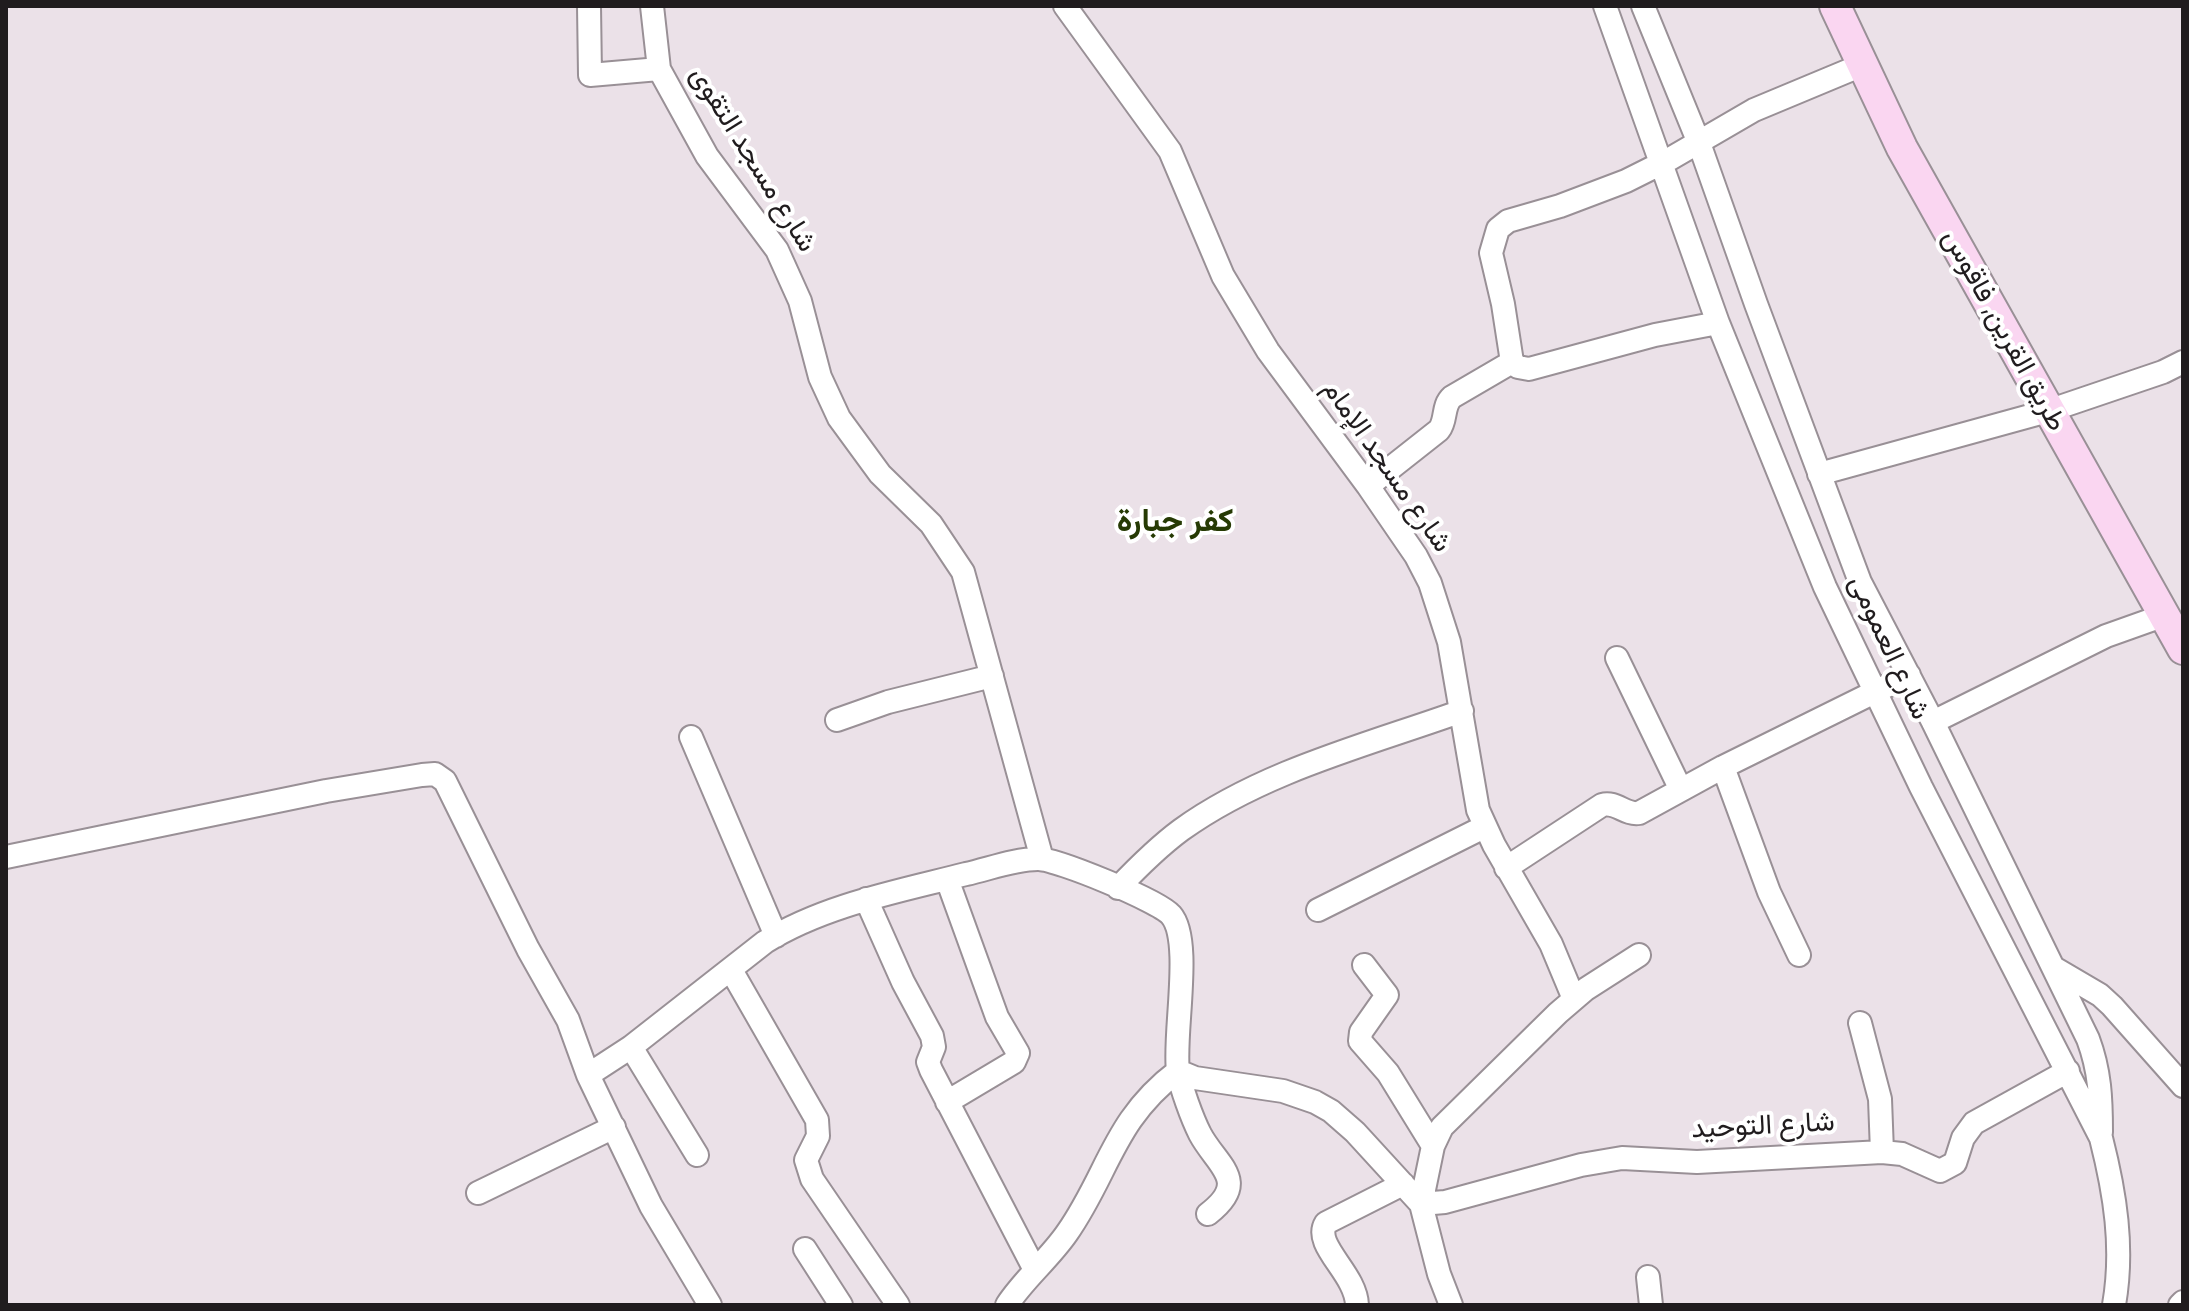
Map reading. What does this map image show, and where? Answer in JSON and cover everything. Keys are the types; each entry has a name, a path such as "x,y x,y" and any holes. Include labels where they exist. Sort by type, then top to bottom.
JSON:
{"street":[{"path":"589,6 590,75 659,69"},
{"name":"شارع مسجد التقوى","path":"652,6 659,69 707,156 777,250 800,301 820,377 839,418 880,474 931,524 954,555 969,591 1042,859"},
{"name":"شارع مسجد الإمام","path":"1065,6 1170,151 1223,276 1268,351 1368,486 1416,556 1430,583 1449,642 1473,790 1484,827 1551,944 1574,999"},
{"name":"شارع العمومى","path":"1605,6 1664,162 1718,323 1825,587 1921,787 2101,1138 2113,1185 2119,1235 2114,1305"},
{"path":"1643,6 1860,582 1933,722 2054,968 2096,1061 2101,1084 2101,1138"},
{"name":"طريق القرين, فاقوس","path":"1844,12 1862,65 1902,148 2183,649"},
{"path":"1718,323 1655,335 1529,369 1518,367 1512,362 1491,253 1498,229 1508,221 1599,191 1664,162 1754,110 1862,65"},
{"path":"1368,486 1439,430 1445,405 1452,397 1512,362"},
{"path":"1819,474 2048,411 2163,372 2183,362"},
{"path":"1933,722 2106,636 2165,615"},
{"path":"1617,658 1681,790"},
{"path":"1506,868 1602,805 1614,804 1634,814 1909,675"},
{"path":"837,720 888,702 992,676"},
{"path":"1118,888 1148,857 1180,831 1250,789 1462,711"},
{"path":"691,737 776,936"},
{"path":"1723,767 1769,892 1799,955"},
{"path":"6,857 297,797 435,774 445,781 528,949 568,1020 588,1075 651,1206 710,1305"},
{"path":"1318,910 1484,827"},
{"path":"588,1075 631,1047 776,936 866,899 1026,860 1054,861 1168,912 1180,931 1178,1071 1200,1134 1227,1170 1225,1196 1221,1204 1208,1214"},
{"path":"947,879 997,1017 1018,1053 1014,1062 947,1102"},
{"path":"866,899 898,972 932,1036 934,1047 928,1062 1035,1270"},
{"path":"1451,1305 1434,1260 1421,1204 1433,1146 1442,1127 1574,999 1639,955"},
{"path":"1364,965 1387,995 1361,1032 1360,1041 1388,1073 1433,1146"},
{"path":"2054,968 2100,995 2183,1086"},
{"path":"731,970 817,1120 818,1136 806,1160 812,1179 898,1305"},
{"path":"1860,1023 1880,1099 1882,1152"},
{"path":"631,1047 697,1155"},
{"path":"1178,1071 1195,1078 1283,1091 1315,1102 1355,1132 1421,1204"},
{"path":"1007,1305 1069,1231 1133,1114 1178,1071"},
{"name":"شارع التوحيد","path":"1421,1204 1445,1202 1581,1165 1622,1158 1697,1162 1882,1152 1902,1154 1940,1171 1945,1170 1955,1163 1963,1138 1974,1123 2068,1071"},
{"path":"478,1193 614,1127"},
{"path":"1357,1305 1354,1287 1323,1242 1322,1229 1326,1223 1403,1184"},
{"path":"805,1249 841,1305"},
{"path":"1648,1277 1651,1305"}],"district":[{"name":"كفر جبارة","path":"1175,523"}]}
